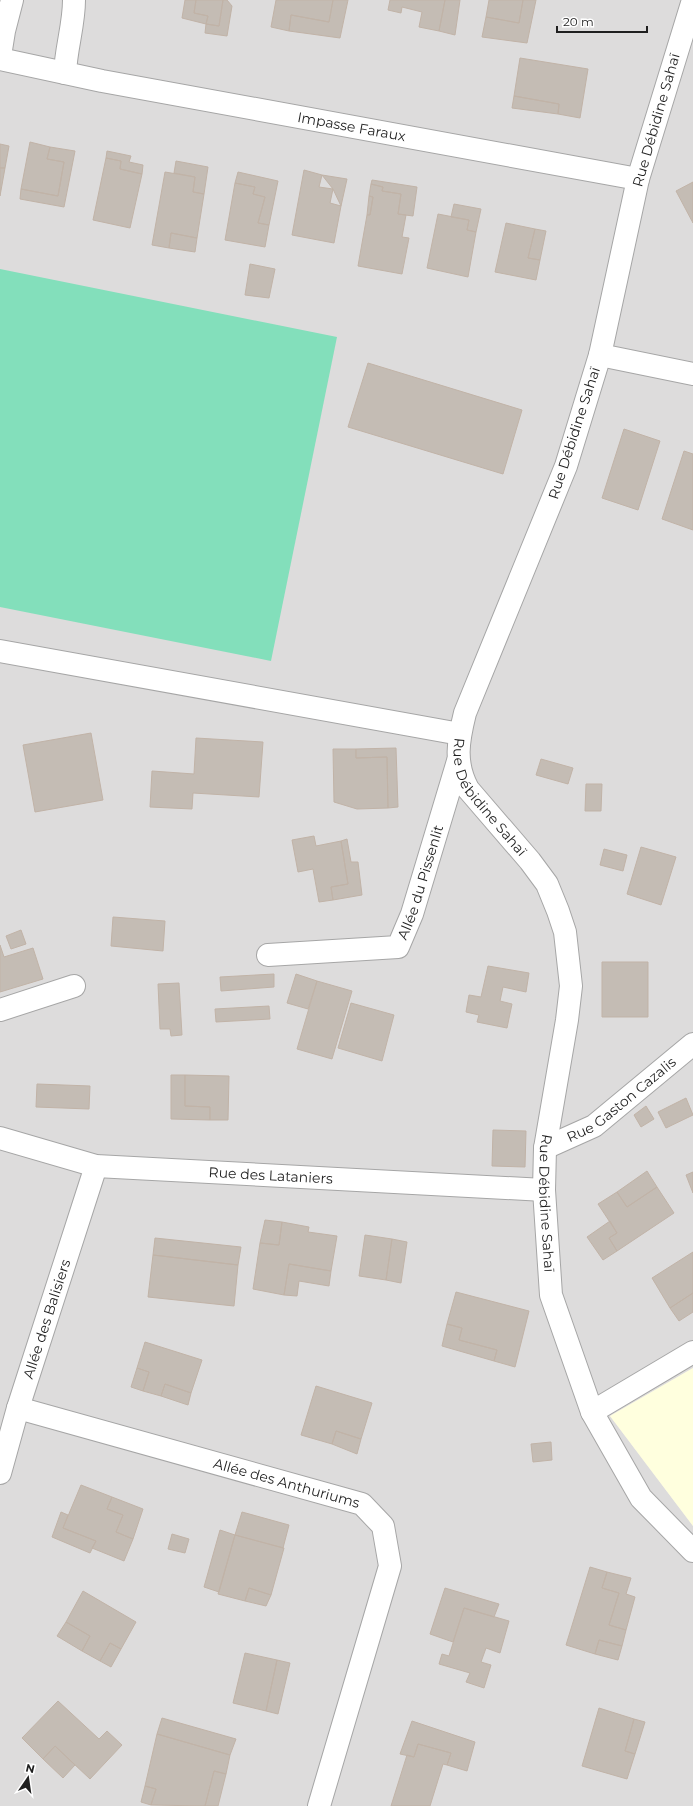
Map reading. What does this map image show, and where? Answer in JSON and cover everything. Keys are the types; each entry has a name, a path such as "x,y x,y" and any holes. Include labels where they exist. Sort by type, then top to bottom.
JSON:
{"street":[{"name":"Impasse Faraux","path":"12,0 0,58 102,81 638,179"},
{"path":"65,73 66,54 74,16 74,0"},
{"name":"Rue Débidine Sahaï","path":"693,0 689,22 638,179 600,355 566,466 465,713 460,734 458,761 461,775 468,789 530,860 547,884 565,932 571,986 567,1020 545,1148 544,1190 551,1295 592,1412 641,1498 693,1552"},
{"path":"600,355 693,374"},
{"path":"0,651 460,734"},
{"name":"Allée du Pissenlit","path":"268,955 398,947 412,914 458,761"},
{"path":"0,1010 74,986"},
{"name":"Rue Gaston Cazalis","path":"545,1148 594,1126 693,1044"},
{"name":"Rue des Lataniers","path":"0,1138 96,1166 544,1190"},
{"name":"Allée des Balisiers","path":"0,1473 18,1408 96,1166"},
{"path":"592,1412 693,1352"},
{"name":"Allée des Anthuriums","path":"18,1408 362,1504 383,1526 390,1566 319,1806"}],"shaded area":[{"path":"0,0 693,0 693,1368 610,1416 693,1526 693,1806 0,1806"},
{"path":"693,1368 693,1526 610,1416"}],"green space":[{"path":"0,269 337,337 271,661 0,607"}],"building":[{"path":"185,0 196,0 194,13 208,16 206,24 182,18"},
{"path":"196,0 223,0 219,26 206,24 208,16 194,13"},
{"path":"223,0 227,0 232,6 227,36 205,33 206,24 219,26"},
{"path":"276,0 333,0 329,22 291,15 289,31 271,27"},
{"path":"333,0 348,0 340,38 289,31 291,15 329,22"},
{"path":"390,0 445,0 439,31 419,27 422,12 402,7 401,13 388,10"},
{"path":"445,0 460,0 455,35 439,31"},
{"path":"489,0 523,0 519,23 486,17"},
{"path":"523,0 536,0 527,43 482,37 486,17 519,23"},
{"path":"520,58 588,69 580,118 558,114 559,104 514,96"},
{"path":"514,96 559,104 558,114 512,108"},
{"path":"30,142 50,147 47,159 64,162 58,196 21,189"},
{"path":"0,144 9,146 5,168 0,168"},
{"path":"50,147 75,151 64,207 20,199 21,189 58,196 64,162 47,159"},
{"path":"107,151 131,156 129,162 143,165 142,174 120,169 121,161 106,158"},
{"path":"106,158 121,161 120,169 142,174 130,228 93,220"},
{"path":"176,161 208,167 204,194 193,192 195,177 174,173"},
{"path":"0,168 5,168 0,196"},
{"path":"304,170 322,175 319,187 333,189 330,203 341,206 334,243 292,235"},
{"path":"165,172 195,177 193,192 204,194 197,238 171,233 169,248 152,245"},
{"path":"238,172 278,181 269,225 258,223 265,197 253,194 255,187 235,183"},
{"path":"322,175 347,179 341,206 333,189"},
{"path":"372,180 417,187 413,216 398,214 401,194 382,191 383,187 371,184"},
{"path":"693,182 693,223 676,191"},
{"path":"235,183 255,187 253,194 265,197 258,223 269,225 265,247 225,240"},
{"path":"371,184 383,187 382,191 401,194 398,214 406,215 402,237 409,238 402,274 358,266 367,215 370,215 373,197 369,196"},
{"path":"369,196 373,197 370,215 367,215"},
{"path":"454,204 481,209 476,232 467,230 469,220 451,217"},
{"path":"438,214 469,220 467,230 476,232 468,277 427,268"},
{"path":"506,223 535,229 528,258 540,260 536,280 495,272"},
{"path":"535,229 546,231 540,260 528,258"},
{"path":"171,233 197,238 195,252 169,248"},
{"path":"250,264 275,269 269,298 245,295"},
{"path":"368,363 522,410 503,474 348,427"},
{"path":"624,429 660,441 638,510 602,498"},
{"path":"684,451 693,454 693,530 662,519"},
{"path":"91,733 103,800 35,812 23,745"},
{"path":"196,738 263,742 259,797 193,793 192,809 150,807 152,771 194,774"},
{"path":"396,748 398,807 388,808 387,757 356,758 356,749"},
{"path":"333,749 356,749 356,758 387,757 388,808 357,809 334,802"},
{"path":"541,759 573,768 568,784 536,775"},
{"path":"586,784 602,784 601,811 585,811"},
{"path":"314,836 316,846 341,841 348,884 331,887 333,900 319,902 313,869 298,872 292,840"},
{"path":"347,839 351,862 358,862 362,895 333,900 331,887 348,884 341,841"},
{"path":"641,847 676,857 661,905 627,894"},
{"path":"604,849 627,855 623,871 600,865"},
{"path":"113,917 165,921 163,951 111,946"},
{"path":"21,930 26,944 11,949 6,936"},
{"path":"0,945 4,957 33,948 43,979 0,992"},
{"path":"602,962 648,962 648,1017 602,1017"},
{"path":"488,966 529,973 526,992 503,987 500,1001 512,1004 507,1028 477,1022 479,1015 466,1012 469,995 481,997"},
{"path":"274,974 274,987 221,991 220,977"},
{"path":"296,974 317,981 308,1009 287,1003"},
{"path":"317,981 352,991 332,1059 297,1049"},
{"path":"179,983 182,1035 171,1036 170,1029 160,1029 158,984"},
{"path":"351,1003 394,1015 382,1061 338,1048"},
{"path":"269,1006 270,1019 216,1022 215,1009"},
{"path":"171,1075 185,1075 185,1106 210,1107 210,1120 171,1119"},
{"path":"185,1075 229,1076 228,1120 210,1120 210,1107 185,1106"},
{"path":"37,1084 90,1086 89,1109 36,1107"},
{"path":"686,1098 693,1115 666,1128 658,1112"},
{"path":"646,1106 654,1119 641,1127 634,1115"},
{"path":"493,1130 526,1131 525,1167 492,1166"},
{"path":"647,1171 657,1187 627,1207 617,1192"},
{"path":"693,1172 693,1193 686,1175"},
{"path":"657,1187 674,1213 617,1251 609,1238 617,1233 598,1204 617,1192 627,1207"},
{"path":"265,1220 282,1222 279,1245 260,1243"},
{"path":"610,1221 617,1233 609,1238 617,1251 603,1260 587,1237"},
{"path":"282,1222 309,1227 308,1232 337,1236 331,1271 289,1264 284,1295 253,1289 260,1243 279,1245"},
{"path":"365,1235 392,1239 386,1280 359,1276"},
{"path":"155,1238 241,1247 238,1265 153,1255"},
{"path":"392,1239 407,1242 401,1283 386,1280"},
{"path":"693,1252 693,1293 670,1308 652,1278"},
{"path":"153,1255 238,1265 234,1306 148,1297"},
{"path":"289,1264 331,1271 329,1286 299,1281 297,1296 284,1295"},
{"path":"456,1292 529,1311 515,1367 494,1361 497,1350 459,1340 462,1328 447,1324"},
{"path":"693,1293 693,1312 679,1321 670,1308"},
{"path":"447,1324 462,1328 459,1340 497,1350 494,1361 442,1346"},
{"path":"145,1342 202,1360 191,1393 165,1384 161,1396 143,1391 149,1372 137,1368"},
{"path":"137,1368 149,1372 143,1391 131,1387"},
{"path":"165,1384 191,1393 188,1405 161,1396"},
{"path":"316,1386 372,1403 361,1439 336,1431 332,1444 301,1435"},
{"path":"336,1431 361,1439 357,1454 332,1444"},
{"path":"551,1442 552,1460 533,1462 531,1444"},
{"path":"81,1485 112,1497 107,1509 123,1515 116,1532 133,1539 124,1561 92,1548 96,1541 63,1528"},
{"path":"112,1497 143,1509 133,1539 116,1532 123,1515 107,1509"},
{"path":"61,1512 68,1515 63,1528 96,1541 90,1553 52,1537"},
{"path":"242,1512 289,1525 283,1548 235,1535"},
{"path":"220,1530 235,1535 219,1592 204,1587"},
{"path":"172,1534 189,1539 185,1553 168,1549"},
{"path":"235,1535 284,1548 271,1595 249,1588 245,1601 218,1594"},
{"path":"590,1567 607,1572 602,1588 619,1593 609,1625 626,1630 622,1646 599,1640 595,1654 566,1645"},
{"path":"607,1572 631,1578 626,1594 635,1597 626,1630 609,1625 619,1593 602,1588"},
{"path":"249,1588 271,1595 266,1606 245,1601"},
{"path":"445,1588 499,1604 494,1617 464,1608 453,1642 430,1634"},
{"path":"83,1591 136,1622 121,1649 110,1643 100,1661 82,1651 90,1636 66,1622"},
{"path":"464,1608 509,1621 500,1653 486,1648 481,1662 491,1665 484,1688 466,1682 470,1673 439,1664 442,1654 449,1656"},
{"path":"66,1622 90,1636 82,1651 57,1636"},
{"path":"599,1640 622,1646 618,1660 595,1654"},
{"path":"110,1643 121,1649 111,1667 100,1661"},
{"path":"245,1653 277,1660 266,1711 233,1703"},
{"path":"277,1660 290,1663 278,1714 266,1711"},
{"path":"58,1701 99,1739 107,1731 122,1745 90,1779 55,1746 43,1759 22,1738"},
{"path":"599,1708 634,1719 625,1751 635,1754 627,1779 582,1766"},
{"path":"162,1718 236,1739 230,1755 157,1734"},
{"path":"634,1719 645,1722 635,1754 625,1751"},
{"path":"412,1721 475,1742 467,1771 447,1765 451,1753 418,1744 414,1757 400,1754"},
{"path":"157,1734 230,1755 226,1774 214,1771 205,1806 151,1805 156,1789 145,1786"},
{"path":"418,1744 451,1753 447,1765 443,1764 430,1806 391,1806 407,1755 414,1757"},
{"path":"55,1746 75,1765 63,1778 43,1759"},
{"path":"214,1771 226,1774 218,1806 205,1806"},
{"path":"145,1786 156,1789 151,1805 141,1802"}]}
